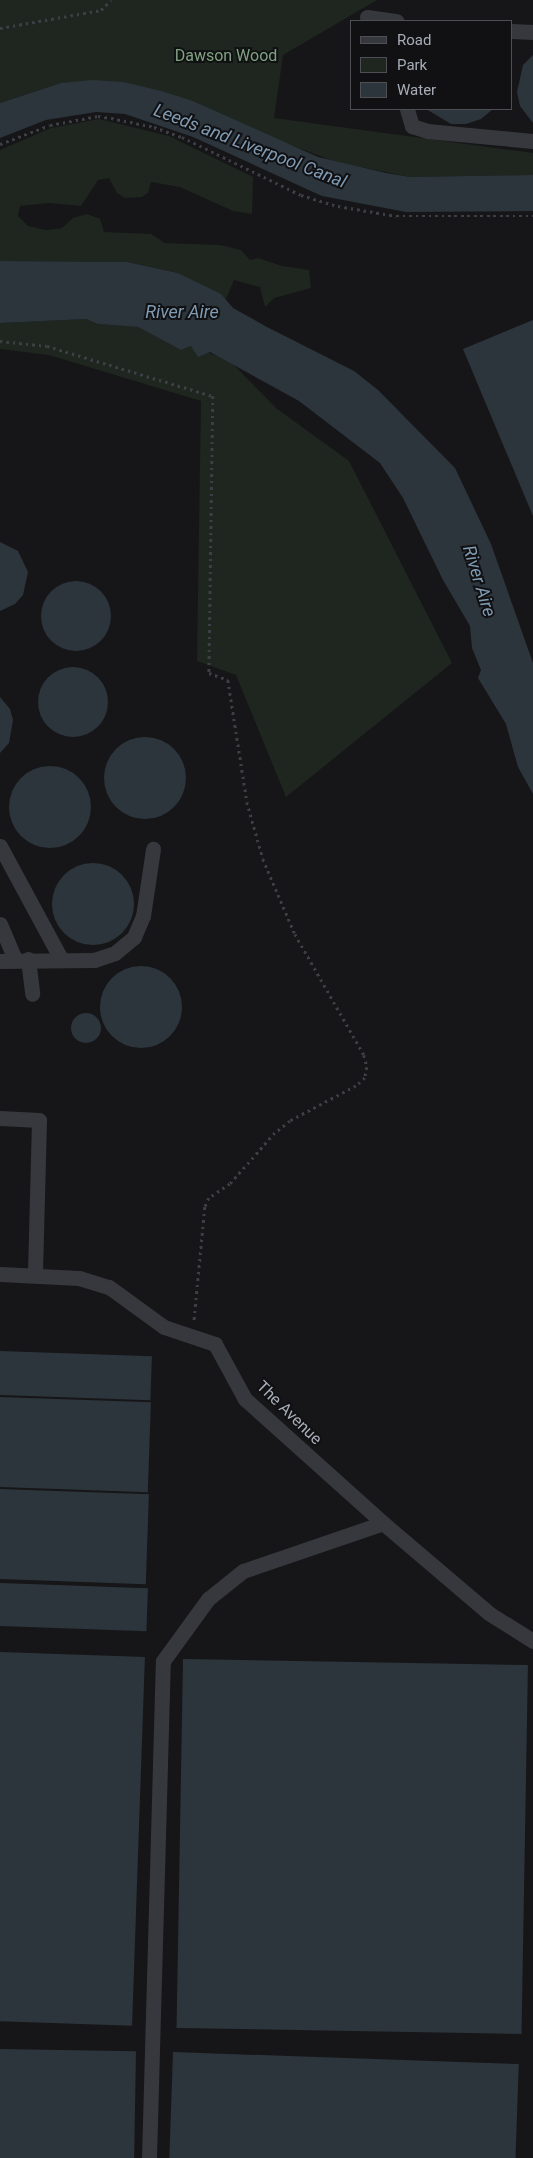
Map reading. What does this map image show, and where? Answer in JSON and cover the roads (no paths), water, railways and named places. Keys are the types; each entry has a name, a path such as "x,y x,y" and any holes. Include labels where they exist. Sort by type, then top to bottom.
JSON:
{"street":[{"path":"367,17 390,20"},
{"path":"513,31 533,32"},
{"path":"407,110 412,126 427,132 533,141"},
{"path":"0,846 61,959"},
{"path":"14,959 94,960 115,953 134,937 143,916 153,849"},
{"path":"0,924 14,959 32,994"},
{"path":"0,1118 39,1120 35,1274"},
{"name":"The Avenue","path":"0,1274 35,1274 79,1278 109,1287 164,1327 215,1344 245,1399 382,1523 490,1614 533,1641"},
{"path":"149,2158 163,1660 208,1599 242,1571 382,1523"}],"water":[{"path":"533,55 533,123 520,106 517,92 523,65"},
{"name":"Leeds and Liverpool Canal","path":"92,80 124,82 193,101 318,157 386,173 410,177 533,175 533,211 406,212 322,196 193,137 125,114 96,112 46,120 0,138 0,103 61,83"},
{"path":"428,110 492,110 481,119 466,124 451,124"},
{"name":"River Aire","path":"0,261 127,262 178,273 221,294 233,308 267,327 354,371 378,390 455,468 491,544 533,663 533,794 518,767 506,724 478,678 481,670 472,648 470,626 443,580 403,498 380,463 299,401 210,352 198,357 191,346 181,350 138,327 98,324 86,319 0,323"},
{"path":"533,320 533,516 463,349"},
{"path":"0,542 18,551 28,572 23,595 15,604 0,611"},
{"path":"83,581 96,587 105,596 109,602 111,616 109,630 101,641 90,649 69,651 62,649 51,641 43,630 41,609 43,602 51,591 62,583"},
{"path":"80,667 93,673 102,682 106,688 108,702 106,716 98,727 87,735 66,737 59,735 48,727 40,716 38,695 40,688 48,677 59,669"},
{"path":"0,697 10,709 13,720 9,743 0,753"},
{"path":"145,737 161,740 174,749 183,762 186,778 183,794 174,807 161,816 145,819 129,816 116,807 107,794 104,778 107,762 116,749 129,740"},
{"path":"50,766 66,769 79,778 88,791 91,807 88,823 79,836 66,845 50,848 34,845 21,836 12,823 9,807 12,791 21,778 34,769"},
{"path":"93,863 109,866 122,875 131,888 134,904 131,920 122,933 109,942 93,945 77,942 64,933 55,920 52,904 55,888 64,875 77,866"},
{"path":"141,966 157,969 170,978 179,991 182,1007 179,1023 170,1036 157,1045 141,1048 125,1045 112,1036 103,1023 100,1007 103,991 112,978 125,969"},
{"path":"86,1013 92,1014 100,1022 100,1034 92,1042 86,1043 80,1042 72,1034 71,1028 72,1022 80,1014"},
{"path":"0,1351 152,1356 150,1400 0,1395"},
{"path":"0,1397 151,1402 148,1492 0,1487"},
{"path":"0,1489 149,1494 146,1584 0,1579"},
{"path":"0,1583 148,1588 146,1631 0,1626"},
{"path":"0,1652 145,1657 132,2026 0,2021"},
{"path":"183,1659 528,1665 522,2034 177,2028"},
{"path":"0,2049 136,2051 134,2158 0,2158"},
{"path":"173,2052 519,2064 516,2158 169,2158"}],"park label":[{"name":"Dawson Wood","path":"226,56"}]}
